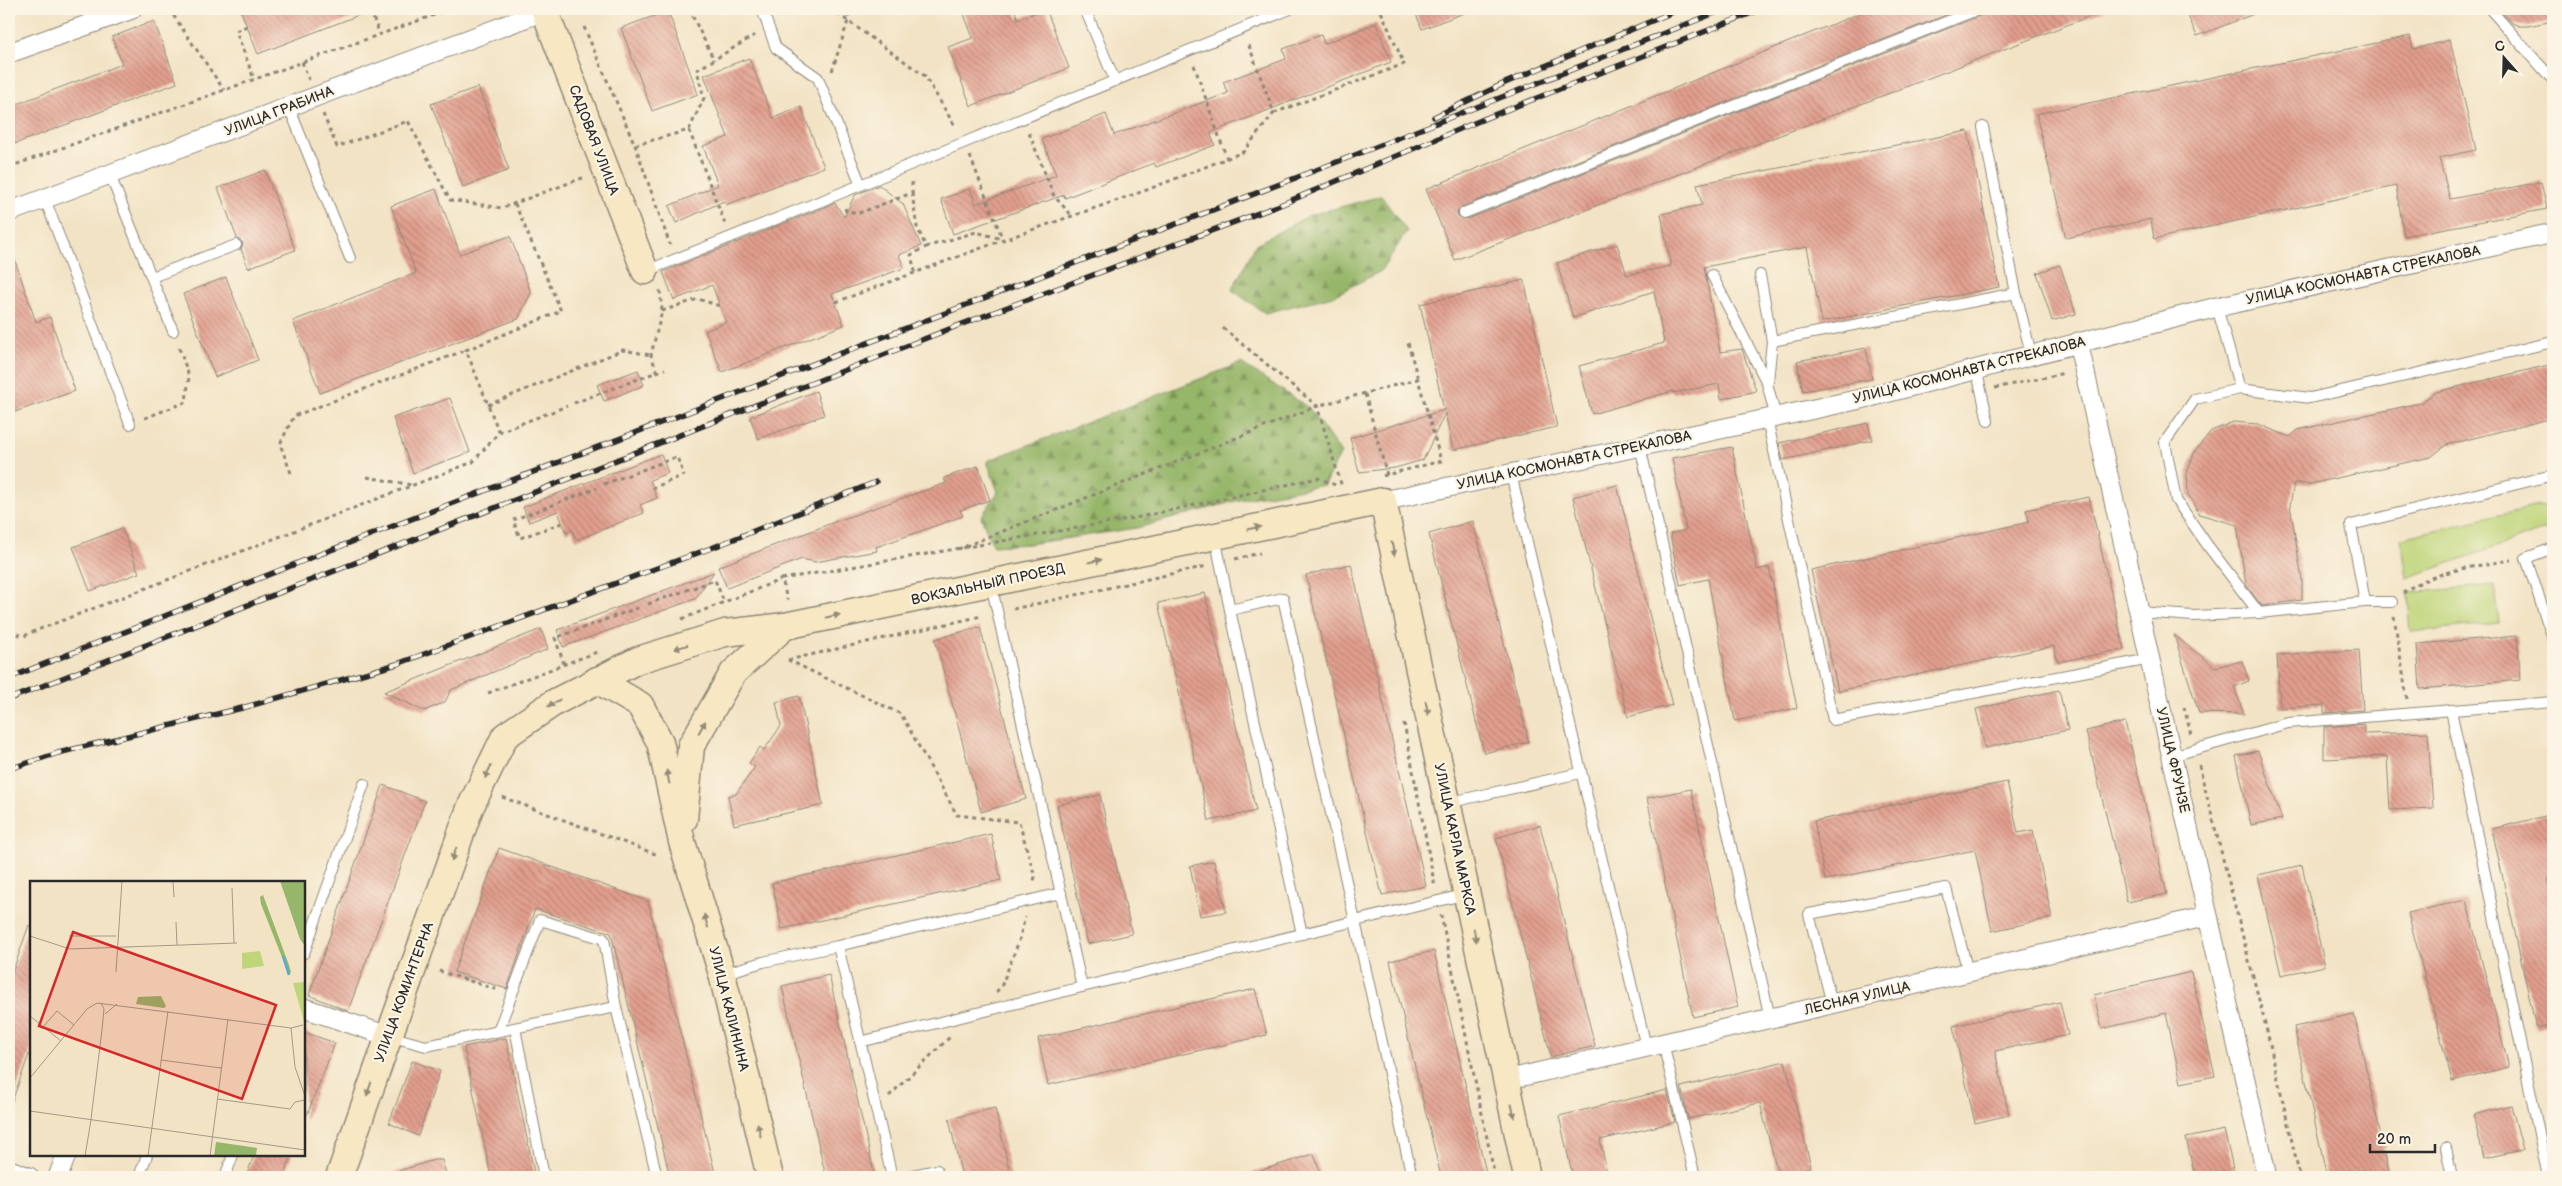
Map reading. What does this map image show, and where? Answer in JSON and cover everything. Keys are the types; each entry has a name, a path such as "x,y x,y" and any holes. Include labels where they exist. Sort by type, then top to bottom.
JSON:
{"street":[{"path":"9,53 132,9"},
{"name":"УЛИЦА ГРАБИНА","path":"9,212 45,200 546,9"},
{"name":"САДОВАЯ УЛИЦА","path":"546,9 645,271"},
{"name":"УЛИЦА КОСМОНАВТА СТРЕКАЛОВА","path":"1381,489 1511,474 1771,418 1870,396 2217,307 2553,234"},
{"name":"УЛИЦА ФРУНЗЕ","path":"2078,342 2267,1177"},
{"name":"ВОКЗАЛЬНЫЙ ПРОЕЗД","path":"598,680 638,660 725,633 785,626 1215,537 1381,489"},
{"name":"УЛИЦА КАРЛА МАРКСА","path":"1381,489 1527,1177"},
{"path":"682,842 691,746 733,673 785,626"},
{"path":"725,633 733,673"},
{"name":"УЛИЦА КОМИНТЕРНА","path":"339,1177 470,808 505,736 555,702 598,680"},
{"name":"УЛИЦА КАЛИНИНА","path":"598,680 640,705 660,742 682,842 722,974 770,1177"},
{"name":"ЛЕСНАЯ УЛИЦА","path":"1506,1080 2208,916"},
{"path":"305,1008 388,1036"},
{"path":"58,1177 66,1156"},
{"path":"9,1170 29,1177"}],"lane":[{"path":"762,9 776,48 818,78 861,184"},
{"path":"1085,9 1115,81"},
{"path":"645,271 1290,9"},
{"path":"1464,213 1979,9"},
{"path":"2490,9 2553,80"},
{"path":"289,107 350,258"},
{"path":"1983,127 2016,293 2031,354"},
{"path":"110,175 173,331"},
{"path":"45,200 130,424"},
{"path":"152,277 236,245"},
{"path":"1712,275 1768,383"},
{"path":"1760,275 1772,341 1768,383 1771,418 1833,720 2150,659"},
{"path":"1772,341 2016,293"},
{"path":"2217,307 2240,389"},
{"path":"2259,613 2176,500 2166,442 2195,399 2240,389 2310,398 2553,342"},
{"path":"1976,368 1988,421"},
{"path":"1640,446 1770,1018"},
{"path":"1511,474 1580,773 1655,1045 1695,1177"},
{"path":"2365,602 2351,525 2553,475"},
{"path":"1215,537 1302,934"},
{"path":"2553,548 2526,558 2553,638"},
{"path":"990,583 1082,988"},
{"path":"1230,610 1283,598 1412,1177"},
{"path":"2139,612 2193,616 2259,613 2365,602 2392,602"},
{"path":"2172,756 2288,723 2553,702"},
{"path":"2451,710 2548,1177"},
{"path":"1447,803 1580,773"},
{"path":"305,950 364,784"},
{"path":"1832,1004 1809,914 1946,888 1968,972"},
{"path":"722,974 763,962 1061,893"},
{"path":"860,1042 1467,894"},
{"path":"498,1031 540,920 604,939 616,1007 657,1177"},
{"path":"838,946 892,1177"},
{"path":"388,1036 426,1046 616,1007"},
{"path":"515,1028 544,1177"},
{"path":"2446,1148 2452,1177"},
{"path":"139,1177 148,1156"},
{"path":"225,1177 233,1156"},
{"path":"903,1177 937,1170 938,1177"}],"path":[{"path":"169,9 224,90"},
{"path":"9,167 302,62 379,32 451,9"},
{"path":"689,9 714,60"},
{"path":"831,9 925,76 965,142 1003,240"},
{"path":"825,96 848,21 848,9"},
{"path":"836,302 1003,240 1144,191 1243,152 1274,113 1404,64 1380,9"},
{"path":"370,11 379,32"},
{"path":"247,26 236,31 254,79"},
{"path":"718,205 690,130 704,98 697,70 768,26"},
{"path":"584,28 635,145 675,259"},
{"path":"1243,28 1274,113"},
{"path":"1189,50 1227,159"},
{"path":"302,62 337,147 408,121 450,200 502,208 587,176 585,171"},
{"path":"1024,118 1054,196 1072,216"},
{"path":"635,145 690,130"},
{"path":"911,164 912,193 917,227 926,247"},
{"path":"846,211 859,213 912,193"},
{"path":"291,473 280,444 294,416 466,350 561,311 515,204"},
{"path":"915,272 912,255 926,247 976,232 1003,240"},
{"path":"657,372 651,355 662,310 698,299 720,306"},
{"path":"1223,328 1317,406 1343,488"},
{"path":"130,424 186,402 189,376 173,331"},
{"path":"1387,475 1441,461 1408,342"},
{"path":"466,350 498,432"},
{"path":"488,405 623,350 651,355"},
{"path":"574,403 665,369"},
{"path":"1981,391 2084,369"},
{"path":"958,548 1317,406 1418,379"},
{"path":"1364,394 1387,475 1381,489"},
{"path":"9,632 24,636 473,462 498,432 567,406"},
{"path":"604,484 677,457 684,476 653,488"},
{"path":"367,477 413,485"},
{"path":"782,579 1135,518 1318,478 1343,488 1352,485"},
{"path":"562,523 520,538 513,520 596,488"},
{"path":"876,1109 1001,987 1019,941 1035,877 1018,822 957,815 901,714 788,660 1268,552"},
{"path":"2409,713 2392,602 2418,582 2482,565 2526,558"},
{"path":"648,604 715,580 724,602"},
{"path":"564,664 555,638 640,608"},
{"path":"2182,702 2268,1031 2300,1177"},
{"path":"1402,716 1495,1177"},
{"path":"501,797 658,855"},
{"path":"439,970 512,994"}],"green space":[{"path":"1381,196 1407,231 1381,271 1333,296 1265,313 1232,290 1256,244 1310,215"},
{"path":"1241,363 1309,408 1341,453 1324,485 1239,500 1137,528 1029,544 993,546 981,517 998,492 987,461"},
{"path":"2538,506 2553,508 2553,527 2407,578 2401,538"},
{"path":"2495,585 2499,623 2411,632 2408,593"}],"building":[{"path":"240,9 372,9 372,10 258,54"},
{"path":"962,9 1014,9 1018,19 1046,9 1069,68 971,106 948,47 973,38"},
{"path":"1414,9 1471,9 1472,10 1422,29"},
{"path":"1870,9 1961,9 1461,207 1457,212 1458,216 1467,219 1982,15 1986,9 2106,10 1455,260 1426,189"},
{"path":"2185,9 2264,9 2264,10 2197,36"},
{"path":"2499,9 2553,9 2553,21 2519,26 2512,23"},
{"path":"668,11 698,94 652,111 621,28"},
{"path":"154,21 177,83 9,146 9,107 122,64 112,37"},
{"path":"1376,23 1391,62 1210,133 1215,145 1156,167 1154,163 1065,198 1064,195 953,234 941,199 970,189 976,204 1056,175 1042,139 1106,114 1114,135 1228,93 1223,82 1286,59 1283,49 1321,35 1324,44"},
{"path":"2410,36 2413,49 2450,40 2476,150 2439,158 2450,199 2541,182 2547,209 2404,236 2396,186 2154,239 2151,219 2066,238 2036,114"},
{"path":"749,58 773,118 801,107 824,167 726,205 724,201 676,223 669,206 718,185 703,146 728,137 704,75"},
{"path":"478,87 509,170 463,187 431,104"},
{"path":"1968,131 1999,287 1822,322 1807,247 1704,267 1720,352 1742,349 1756,391 1721,399 1719,384 1673,393 1673,391 1592,414 1579,366 1664,343 1654,291 1573,318 1557,263 1617,244 1627,275 1671,266 1661,214 1702,205 1697,184"},
{"path":"265,170 295,250 248,268 241,249 243,243 237,238 218,188"},
{"path":"879,185 903,204 921,246 899,255 904,268 832,294 844,325 722,372 705,331 726,322 712,285 674,300 663,272 835,203 844,217 855,195"},
{"path":"436,189 460,254 510,236 531,293 518,319 320,393 293,321 416,273 391,206"},
{"path":"9,252 12,252 36,322 50,317 75,391 9,414"},
{"path":"2060,265 2076,314 2052,321 2037,273"},
{"path":"226,277 258,360 215,377 183,294"},
{"path":"1524,280 1557,427 1453,450 1445,413 1423,460 1395,468 1359,472 1350,438 1444,410 1420,304"},
{"path":"1866,348 1872,379 1803,391 1797,361"},
{"path":"2553,364 2553,418 2446,445 2431,457 2310,484 2294,483 2290,505 2302,580 2302,600 2262,606 2246,585 2237,525 2199,514 2188,494 2187,473 2195,451 2211,431 2233,422 2258,424 2290,437 2298,430 2420,403 2436,392"},
{"path":"638,370 644,385 604,401 597,385"},
{"path":"816,391 824,415 758,439 750,417"},
{"path":"450,398 470,452 413,473 393,418"},
{"path":"1868,423 1872,440 1783,460 1779,443"},
{"path":"1732,447 1757,570 1769,567 1797,708 1735,721 1708,579 1680,585 1670,534 1686,530 1672,458"},
{"path":"661,454 668,473 650,480 657,498 640,505 644,513 576,540 572,529 566,533 558,511 529,522 523,507"},
{"path":"978,466 990,500 960,510 963,516 876,547 877,551 815,562 802,559 727,588 718,567 837,521 946,483 944,478"},
{"path":"1617,485 1672,705 1628,717 1573,497"},
{"path":"2089,497 2124,649 2058,662 2054,646 1838,691 1811,570 2029,522 2026,510"},
{"path":"1473,521 1529,742 1484,753 1429,534"},
{"path":"122,528 139,573 90,591 73,547"},
{"path":"1351,564 1426,886 1382,895 1306,575"},
{"path":"714,572 695,599 563,647 557,630"},
{"path":"1205,593 1256,811 1209,821 1158,603"},
{"path":"980,627 1026,799 981,812 935,639"},
{"path":"541,629 548,649 451,690 445,702 424,711 384,692"},
{"path":"2174,635 2215,667 2242,661 2249,681 2234,687 2244,714 2199,713"},
{"path":"2517,636 2521,680 2420,689 2417,644"},
{"path":"2359,650 2363,710 2324,713 2324,705 2280,708 2277,655"},
{"path":"2059,690 2068,730 1985,748 1976,709"},
{"path":"799,696 823,805 734,825 728,796 736,794 755,767 749,763 760,747 764,750 781,726 776,702"},
{"path":"2125,722 2167,894 2127,902 2086,731"},
{"path":"2364,724 2364,734 2428,732 2433,808 2390,810 2387,756 2324,759 2324,727"},
{"path":"2258,751 2282,819 2251,825 2236,756"},
{"path":"2007,782 2018,833 2033,830 2052,918 1992,931 1975,850 1825,880 1814,821"},
{"path":"383,785 425,801 348,1011 309,995"},
{"path":"1691,789 1738,1007 1693,1017 1647,798"},
{"path":"1100,795 1132,934 1088,944 1057,805"},
{"path":"2553,814 2553,878 2547,879 2553,907 2553,1024 2536,1028 2492,829"},
{"path":"1540,825 1595,1046 1551,1057 1496,838"},
{"path":"991,834 1001,880 782,929 772,883"},
{"path":"499,848 648,901 716,1177 670,1177 611,933 535,909 507,989 454,972"},
{"path":"1214,861 1226,912 1200,916 1190,866"},
{"path":"2302,865 2325,966 2281,975 2258,875"},
{"path":"2466,900 2509,1067 2452,1081 2408,913"},
{"path":"29,925 30,1052 11,1104 9,1104 9,982"},
{"path":"1434,951 1487,1177 1441,1177 1390,961"},
{"path":"2191,972 2215,1076 2181,1083 2166,1013 2102,1029 2094,995"},
{"path":"829,975 875,1177 826,1177 782,986"},
{"path":"1255,989 1267,1035 1048,1085 1038,1038"},
{"path":"2060,1002 2068,1035 1995,1051 2009,1115 1975,1123 1953,1026"},
{"path":"2354,1014 2390,1177 2327,1177 2294,1027"},
{"path":"305,1032 335,1043 305,1120"},
{"path":"506,1038 535,1177 491,1177 464,1047"},
{"path":"412,1061 440,1071 418,1136 389,1123"},
{"path":"1785,1061 1811,1167 1778,1175 1760,1103 1688,1119 1681,1087"},
{"path":"1667,1090 1675,1122 1600,1140 1608,1177 1573,1177 1559,1116"},
{"path":"2511,1105 2523,1150 2484,1158 2473,1115"},
{"path":"995,1108 1011,1177 962,1177 949,1119"},
{"path":"2224,1130 2235,1177 2195,1177 2186,1138"},
{"path":"1314,1154 1322,1177 1253,1177 1252,1173"},
{"path":"254,1156 292,1156 283,1177 246,1177"},
{"path":"434,1160 442,1160 447,1177 393,1177 392,1173"}],"railway":[{"path":"1434,117 1505,83 1680,9"},
{"path":"9,678 318,555 1355,155 1725,9"},
{"path":"9,699 957,326 1280,205 1486,118 1762,9"},
{"path":"9,769 58,753 242,708 397,664 714,547 876,482"}]}
